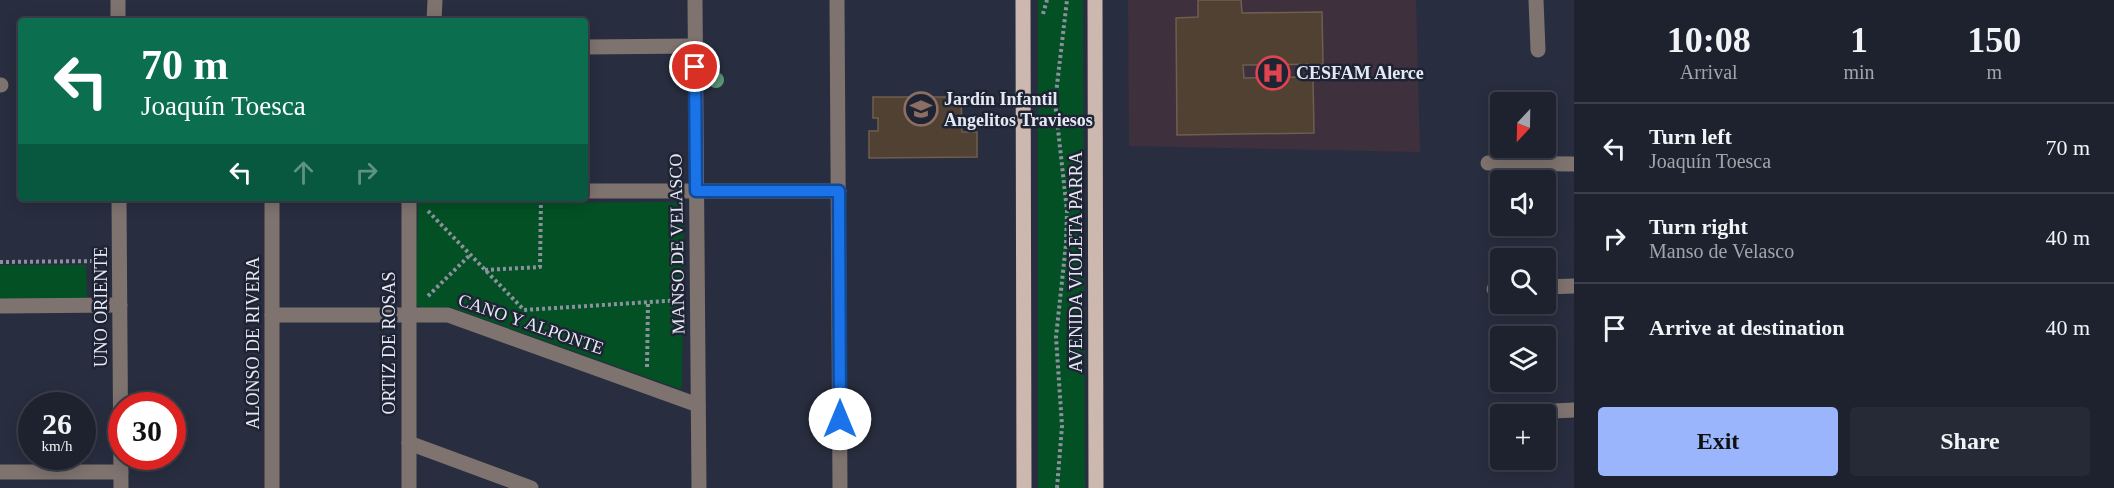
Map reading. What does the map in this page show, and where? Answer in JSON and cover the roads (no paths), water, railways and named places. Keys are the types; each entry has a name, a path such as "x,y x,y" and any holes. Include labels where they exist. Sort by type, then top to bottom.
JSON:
{"main road":[{"path":"1023,0 1024,488"},
{"name":"AVENIDA VIOLETA PARRA","path":"1095,0 1096,488"}],"street":[{"path":"118,0 118,18"},
{"path":"434,18 435,0"},
{"name":"MANSO DE VELASCO","path":"695,0 699,488"},
{"path":"837,0 840,488"},
{"path":"1536,0 1538,50"},
{"path":"588,47 695,46"},
{"path":"1488,163 1574,164"},
{"path":"588,191 839,191"},
{"name":"UNO ORIENTE","path":"119,201 125,483"},
{"name":"ALONSO DE RIVERA","path":"272,201 272,488"},
{"name":"ORTIZ DE ROSAS","path":"409,201 409,488"},
{"path":"1556,287 1574,286"},
{"path":"0,306 120,305"},
{"name":"CANO Y ALPONTE","path":"272,315 439,314 457,317 698,405"},
{"path":"1556,411 1574,410"},
{"path":"409,443 531,488"},
{"path":"0,472 125,483"}],"place":[{"name":"CESFAM Alerce","path":"1273,73"},
{"name":"Jardín Infantil Angelitos Traviesos","path":"921,109"}]}
